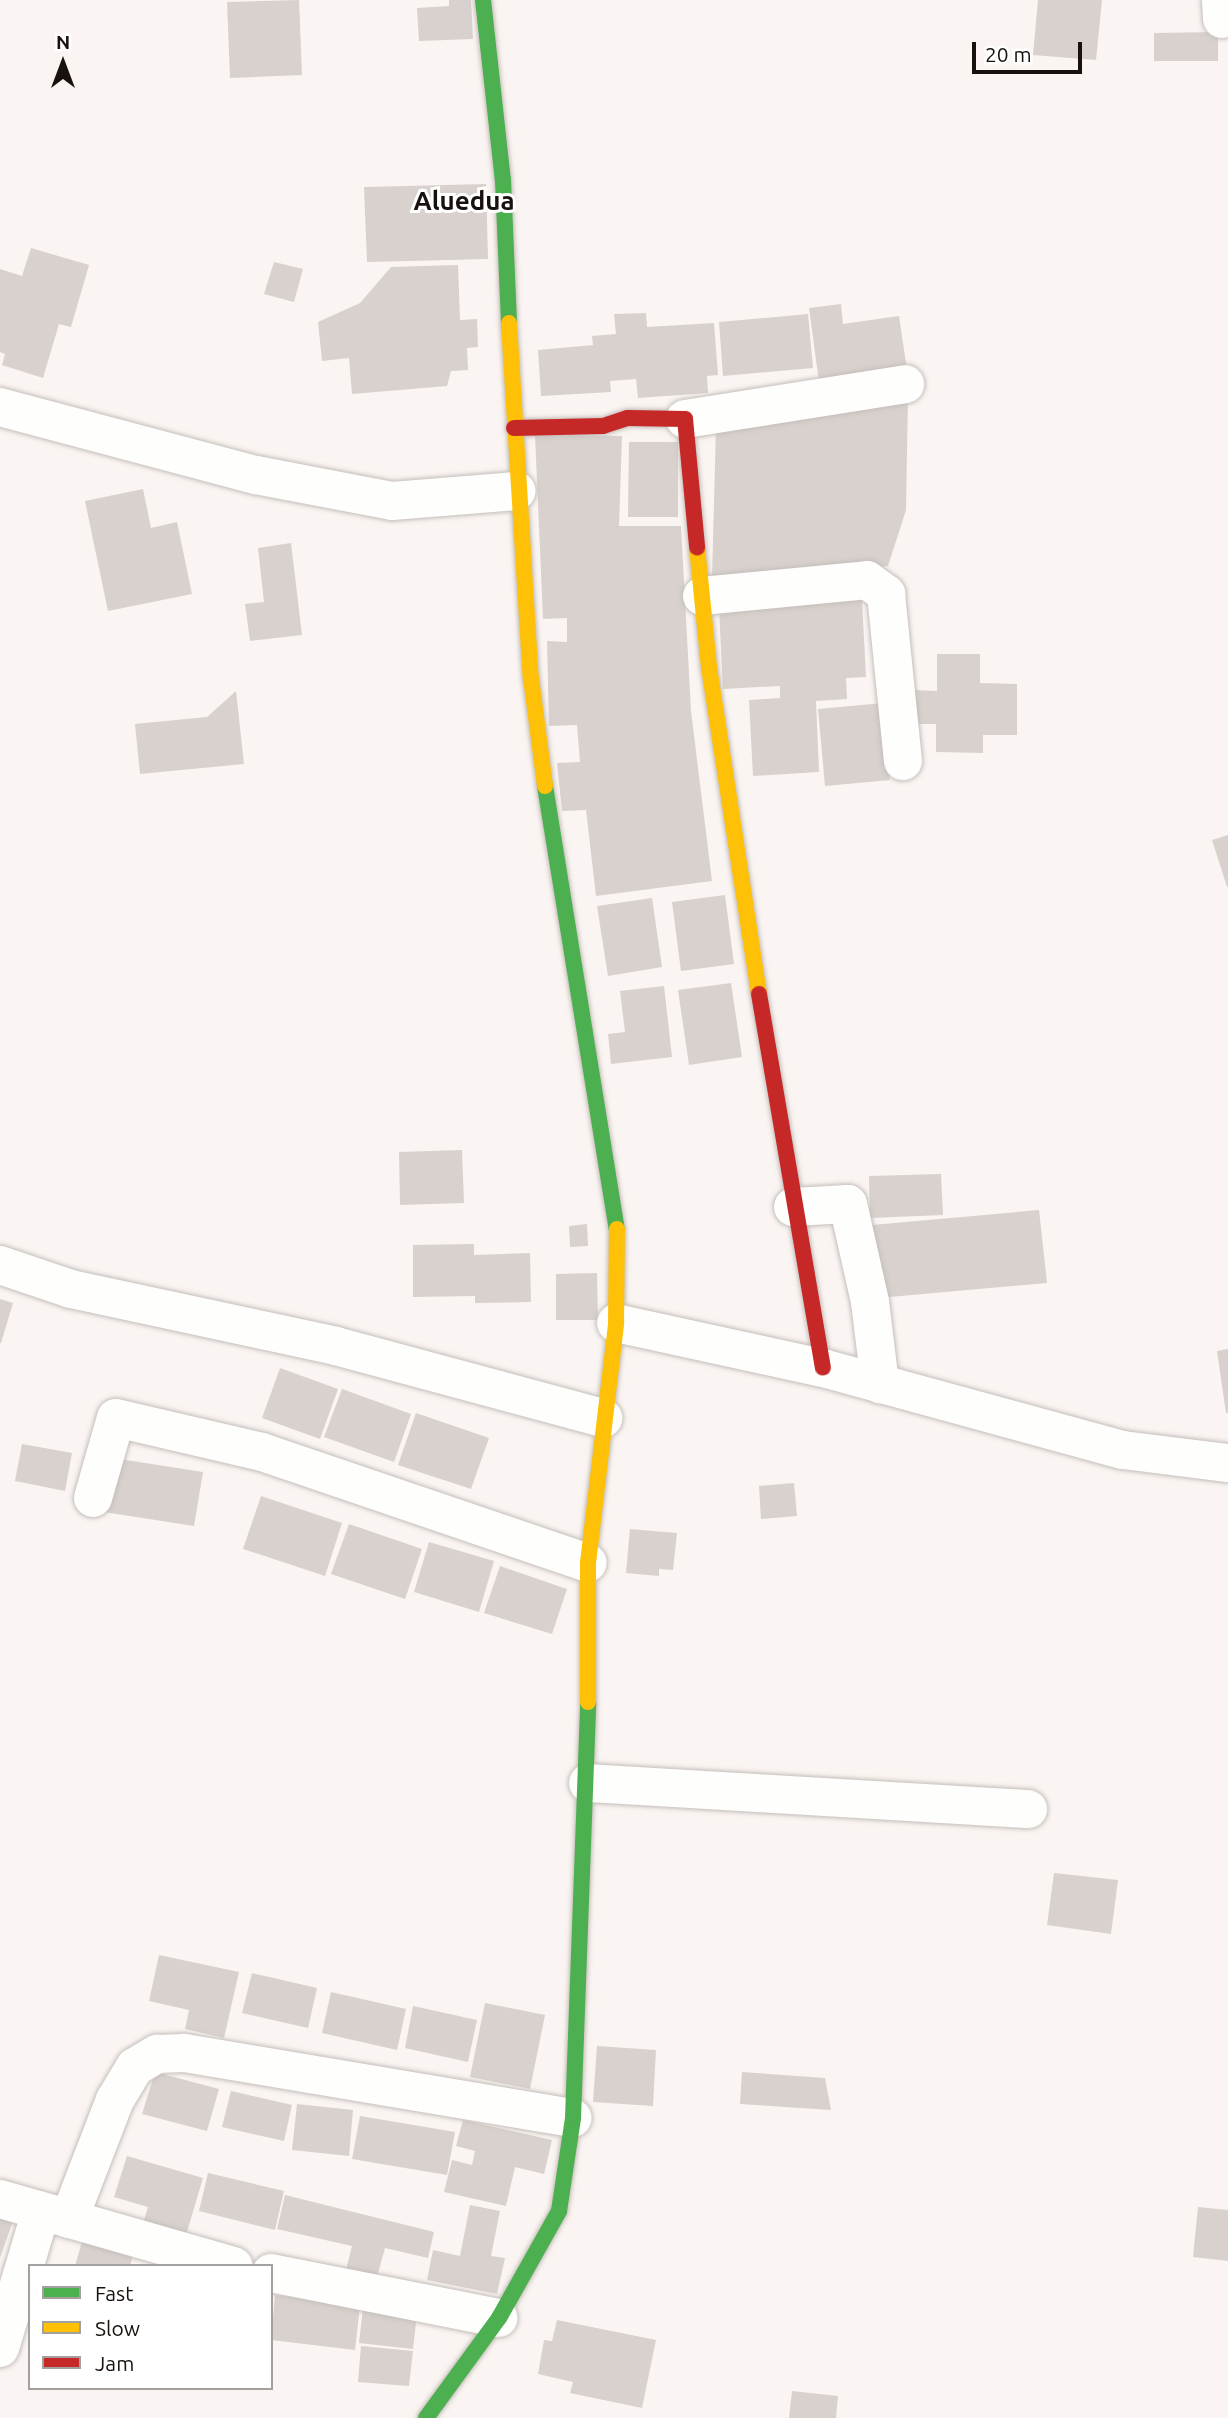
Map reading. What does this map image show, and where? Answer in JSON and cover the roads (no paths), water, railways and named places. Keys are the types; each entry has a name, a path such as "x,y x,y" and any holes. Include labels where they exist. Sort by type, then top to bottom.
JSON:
{"street":[{"path":"426,2418 499,2318 559,2211 573,2118 587,1783 588,1563 615,1323 618,1233 555,859 531,678 517,491 503,180 483,0"},
{"path":"514,428 603,426 628,418 685,419 905,384"},
{"path":"0,407 256,475 392,502 517,491"},
{"path":"685,419 702,596 739,877 793,1207 823,1368"},
{"path":"702,596 867,580 886,594 903,761"},
{"path":"793,1207 848,1204 870,1301 880,1384"},
{"path":"0,1265 71,1289 336,1346 603,1418"},
{"path":"615,1323 823,1368 1123,1450 1228,1463"},
{"path":"93,1498 116,1418 262,1452 588,1563"},
{"path":"587,1783 1028,1809"},
{"path":"35,2264 55,2215 115,2100 135,2067 156,2054 184,2053 573,2118"},
{"path":"0,2199 227,2264"},
{"path":"273,2273 499,2318"},
{"path":"0,2348 28,2280"}],"district":[{"name":"Aluedua","path":"464,201"}]}
